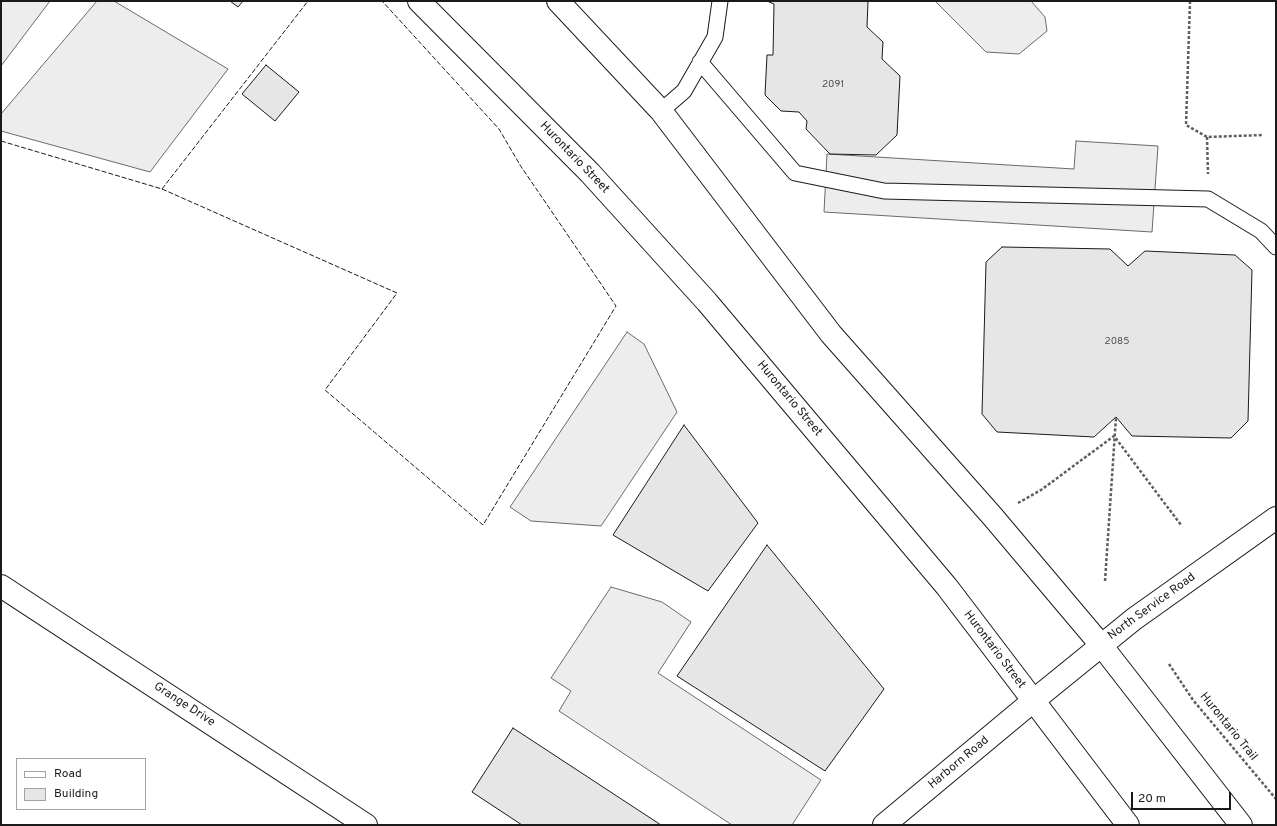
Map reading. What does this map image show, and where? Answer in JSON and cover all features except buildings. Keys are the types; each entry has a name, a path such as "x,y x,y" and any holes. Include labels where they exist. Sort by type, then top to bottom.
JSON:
{"main road":[{"name":"Hurontario Street","path":"419,1 590,173 707,302 947,587 1128,825"},
{"path":"558,1 661,111 831,334 993,517 1101,645 1241,825"},
{"name":"North Service Road","path":"1033,701 1134,619 1276,518"},
{"name":"Grange Drive","path":"1,586 366,825"},
{"name":"Harborn Road","path":"884,825 1033,701"}],"lane":[{"path":"661,111 684,91 715,37 720,1"},
{"path":"700,62 795,173 884,191 1208,198 1261,231 1276,247"}],"path":[{"path":"1190,1 1186,125 1207,137 1263,135"},
{"path":"1207,137 1208,198"},
{"path":"1105,581 1116,417"},
{"path":"993,517 1041,490 1114,436"},
{"path":"1114,436 1181,525"},
{"name":"Hurontario Trail","path":"1169,664 1194,700 1276,799"}],"shaded area":[{"path":"1,1 50,1 1,66"},
{"path":"97,1 114,1 228,69 150,172 1,131 1,114"},
{"path":"935,1 1031,1 1045,17 1047,31 1019,54 986,52"},
{"path":"1076,141 1158,146 1152,232 824,212 827,154 1074,169"},
{"path":"627,332 644,344 677,412 601,526 531,521 510,507"},
{"path":"611,587 662,602 691,622 658,673 821,780 792,825 732,825 559,711 571,691 551,678"}],"fence":[{"path":"162,189 308,1"},
{"path":"1,141 162,189 397,293 325,390 483,525 616,306 520,165 499,129 382,1"}]}
